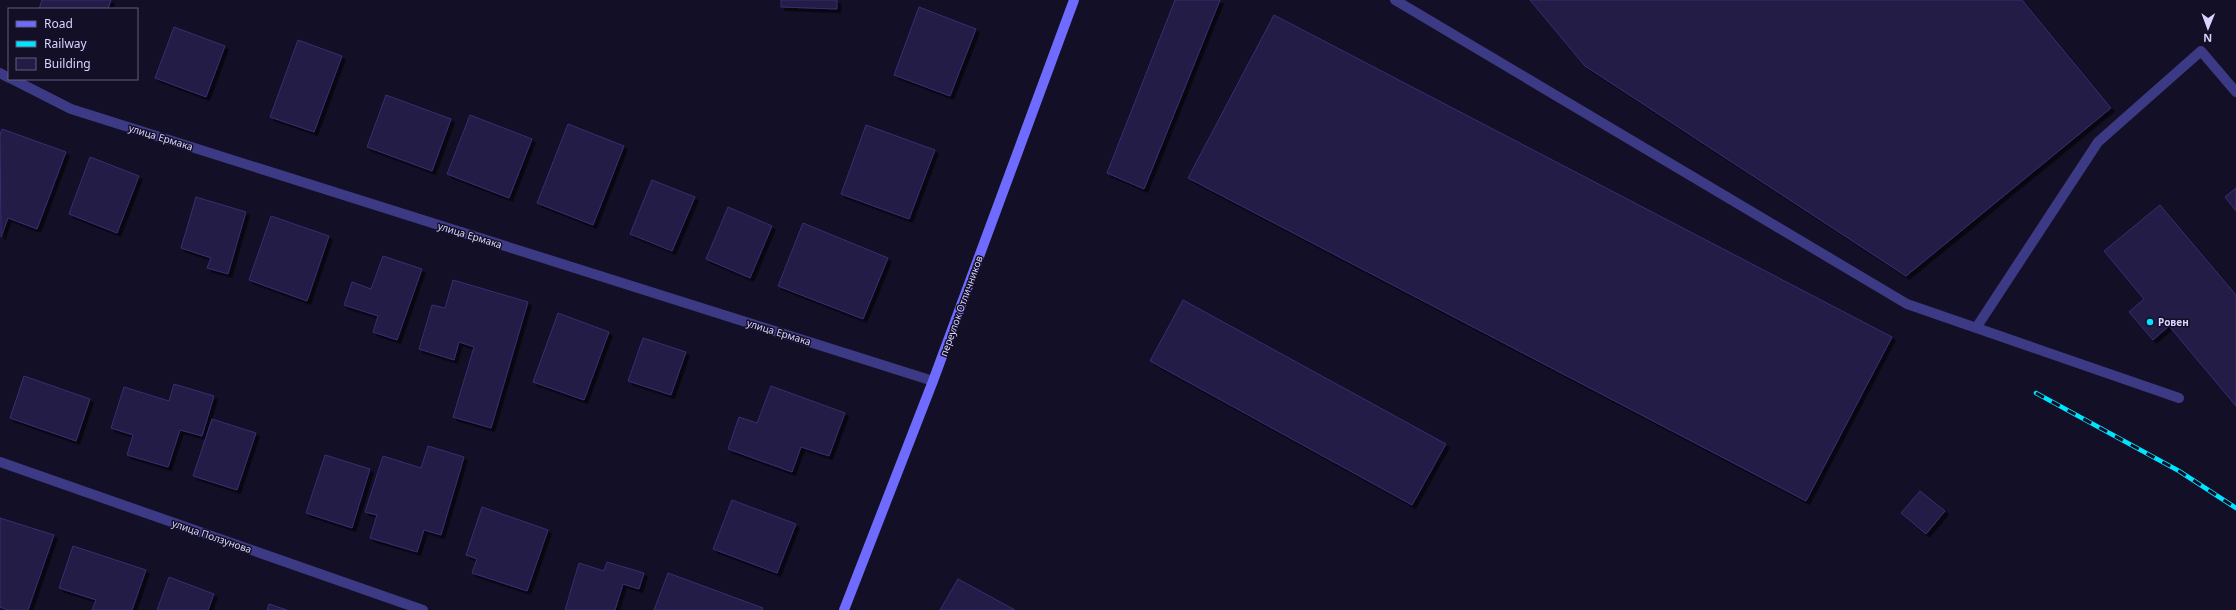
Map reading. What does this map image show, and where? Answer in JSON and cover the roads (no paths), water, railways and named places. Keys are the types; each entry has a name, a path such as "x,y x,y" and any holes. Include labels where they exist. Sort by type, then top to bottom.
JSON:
{"main road":[{"name":"переулок Отличников","path":"844,610 933,380 1074,0"}],"street":[{"path":"1395,0 1907,304 2179,398"},
{"path":"1976,328 2098,142 2201,51 2236,92"},
{"name":"улица Ермака","path":"14,80 71,109 933,380"},
{"name":"улица Ползунова","path":"0,462 423,610"}],"railway":[{"path":"2036,393 2179,471 2236,508"}],"place":[{"name":"Ровен","path":"2150,322"}]}
